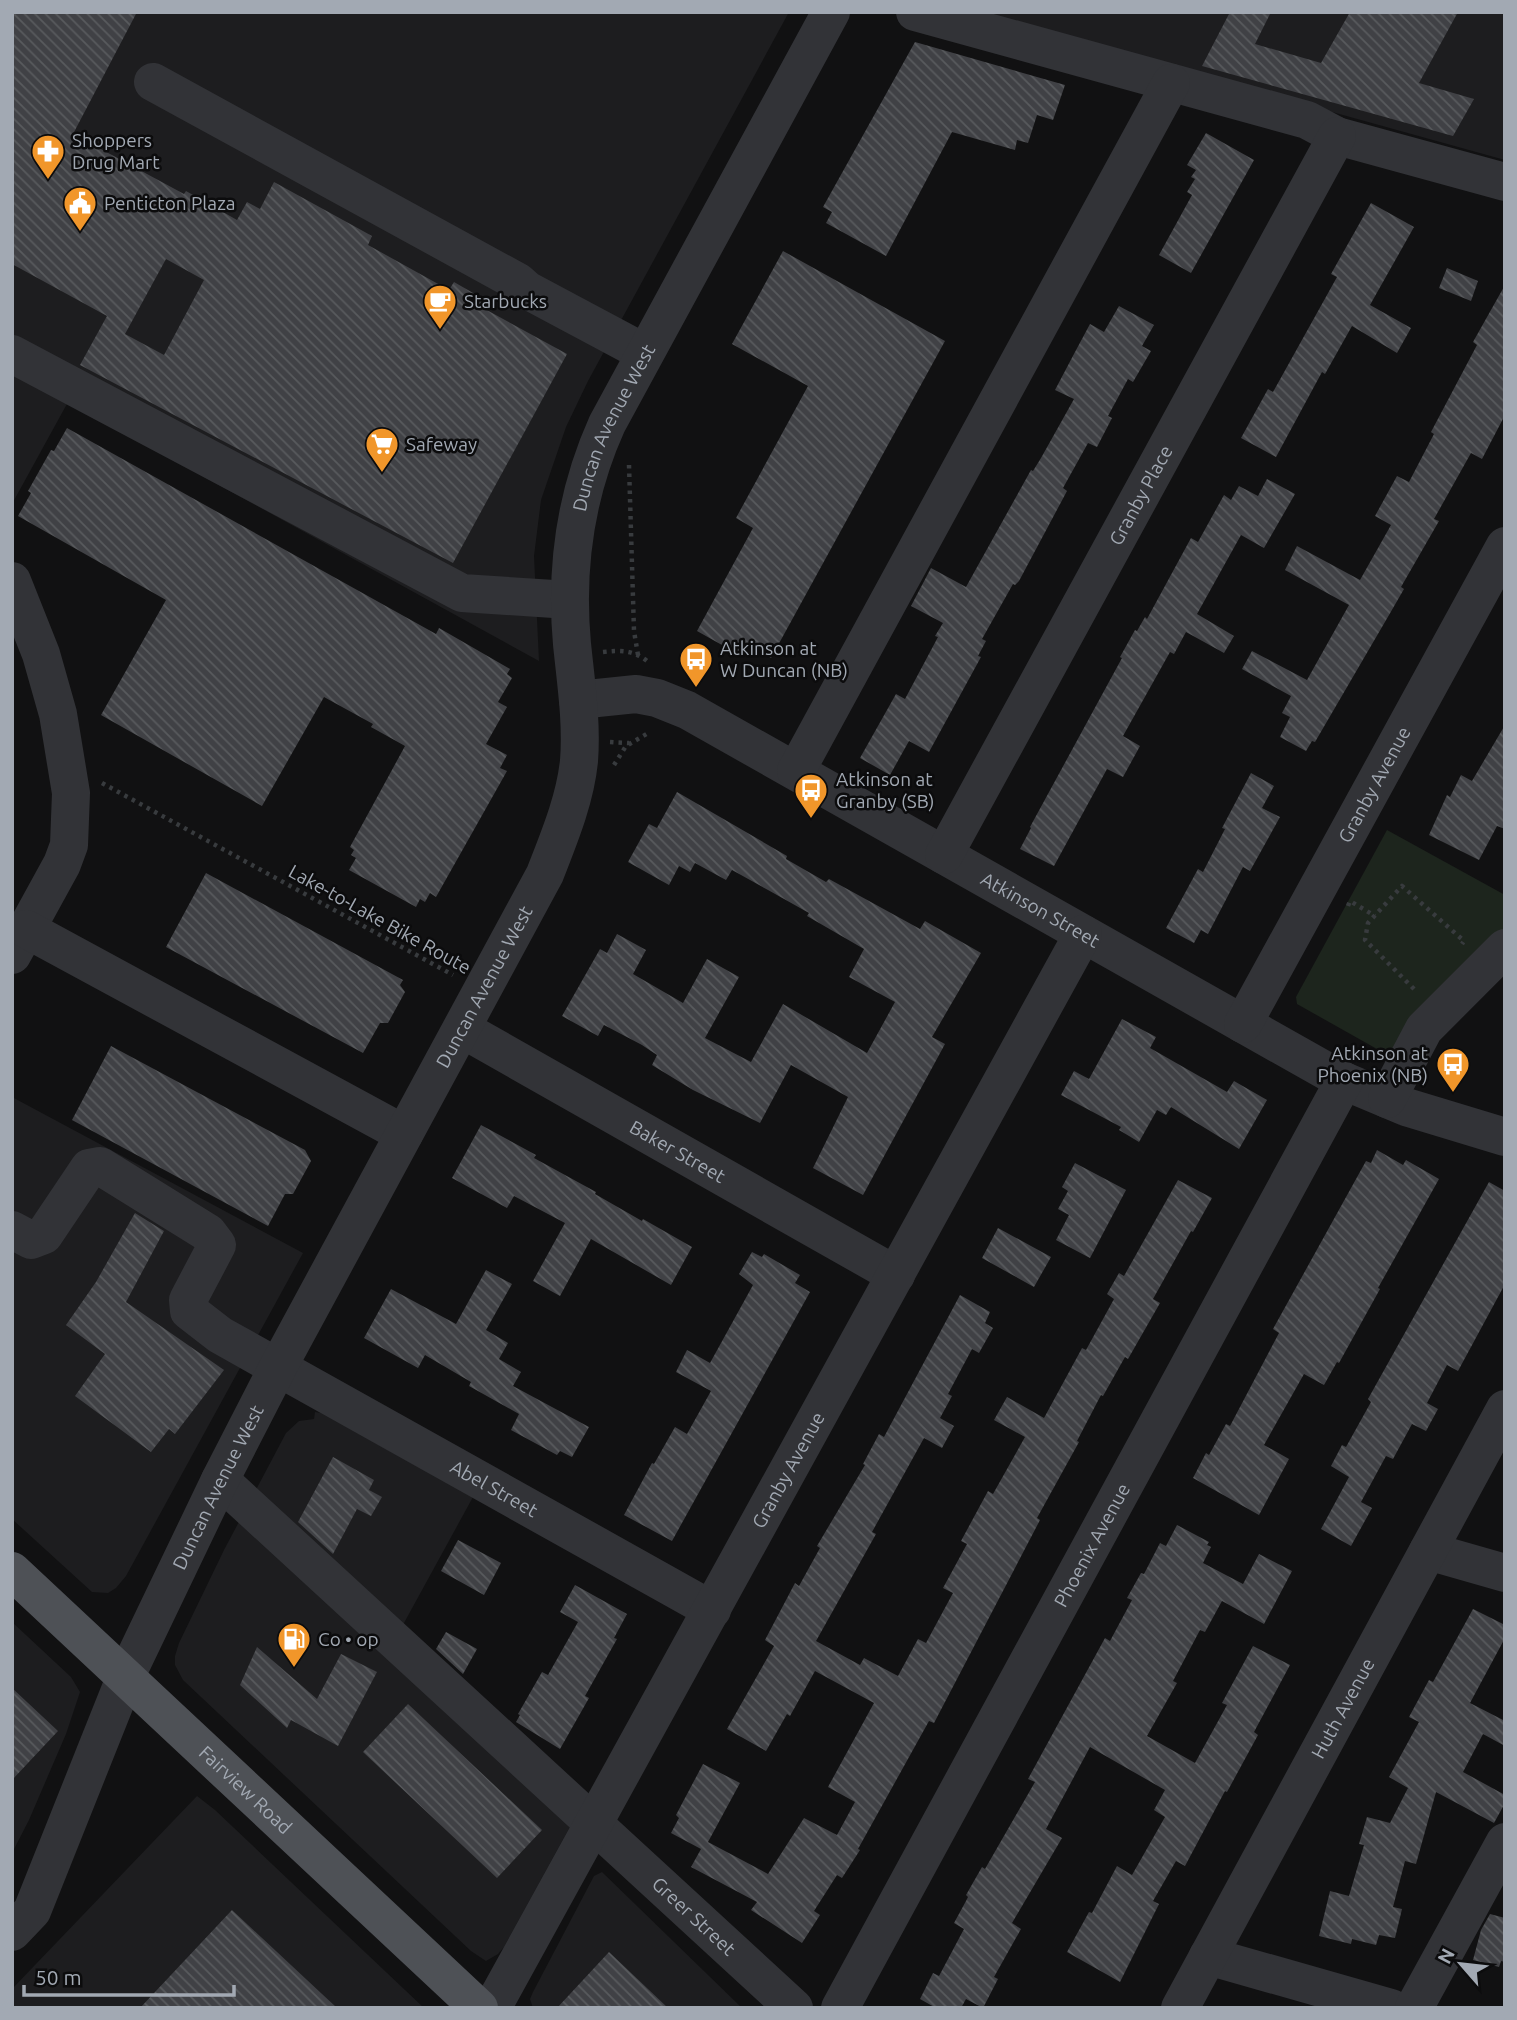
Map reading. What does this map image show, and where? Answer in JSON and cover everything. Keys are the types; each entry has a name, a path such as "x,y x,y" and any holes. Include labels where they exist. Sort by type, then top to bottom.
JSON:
{"main road":[{"name":"Fairview Road","path":"12,1571 479,2008"}],"street":[{"name":"Duncan Avenue West","path":"12,1932 32,1911 125,1678 220,1480 278,1367 545,874 562,832 579,764 578,700 569,600 575,519 584,482 607,424 831,12"},
{"path":"915,12 1307,120 1337,136 1502,174"},
{"path":"153,82 441,238 518,282 527,290 645,353"},
{"path":"796,771 1171,83"},
{"name":"Granby Place","path":"944,855 1337,136"},
{"path":"12,354 463,593 569,600"},
{"name":"Granby Avenue","path":"1243,1024 1505,546"},
{"path":"12,581 41,654 58,714 71,793 69,845 19,942 404,1134"},
{"name":"Atkinson Street","path":"578,700 636,694 657,698 687,710 1344,1081 1387,1099 1505,1137"},
{"name":"Granby Avenue","path":"492,2008 1083,934"},
{"path":"1387,1099 1424,1029 1505,948"},
{"name":"Baker Street","path":"462,1028 896,1275"},
{"name":"Phoenix Avenue","path":"840,2008 1344,1081"},
{"name":"Abel Street","path":"12,1230 31,1240 44,1235 89,1168 100,1166 208,1233 217,1245 188,1300 190,1311 220,1335 712,1610"},
{"name":"Huth Avenue","path":"1180,2008 1505,1409"},
{"name":"Greer Street","path":"220,1480 794,2008"},
{"path":"1428,1551 1505,1573"},
{"path":"1414,2008 1505,1842"},
{"path":"1208,1956 1391,2008"}],"path":[{"path":"629,461 627,472 634,631 638,654 636,694 641,736"},
{"path":"612,776 615,762 626,746 646,732 654,731"},
{"name":"Lake-to-Lake Bike Route","path":"97,781 482,991"},
{"path":"1414,989 1365,940 1368,923 1402,886 1464,941 1454,951"},
{"path":"1411,998 1414,989 1424,979"}],"shaded area":[{"name":"Penticton Plaza","path":"12,12 789,12 588,381 566,427 541,500 534,556 539,661 68,402 12,504"},
{"path":"981,12 1505,12 1505,160 1192,73"},
{"path":"1387,830 1505,895 1505,930 1393,1058 1297,1004 1296,997"},
{"path":"12,1097 303,1253 126,1576 108,1593 92,1592 12,1519"},
{"path":"315,1412 473,1497 387,1654 571,1825 504,1947 486,1961 471,1951 183,1680 175,1665 179,1643 224,1550 286,1433 299,1421 314,1419"},
{"path":"12,1622 71,1677 80,1692 66,1734 12,1853"},
{"path":"197,1796 424,2008 12,2008 12,1989"},
{"path":"602,1872 742,2008 533,2008 530,1999 533,1992 594,1876"}],"building":[{"name":"Safeway","path":"12,12 137,12 73,134 237,220 247,202 260,209 274,182 372,236 368,245 449,290 454,282 487,301 483,308 567,354 453,563 80,365 107,316 12,264","holes":["166,259 204,280 164,355 125,334"]},
{"path":"1230,12 1271,12 1255,44 1321,63 1350,12 1458,12 1419,83 1474,99 1453,136 1202,66"},
{"path":"915,42 1065,85 1053,120 1037,115 1028,143 1017,140 1015,150 952,132 886,256 826,223 832,212 823,207"},
{"path":"1206,133 1254,160 1191,273 1159,255 1192,195 1187,192 1195,179 1191,177 1196,170 1187,165"},
{"path":"1371,203 1414,227 1370,305 1411,328 1397,353 1352,326 1325,374 1322,372 1276,457 1241,438 1268,389 1273,392 1337,277 1331,274"},
{"path":"783,251 945,341 771,658 743,643 738,654 697,631 753,528 736,518 808,386 732,344"},
{"path":"1447,268 1478,281 1471,301 1439,288"},
{"path":"1505,285 1505,415 1482,459 1471,453 1434,519 1439,521 1401,587 1404,589 1315,742 1312,741 1306,751 1280,737 1290,717 1282,713 1291,696 1242,669 1252,651 1307,680 1349,605 1285,570 1297,546 1360,580 1391,525 1375,516 1397,476 1409,482 1434,434 1431,432 1477,345 1473,342"},
{"path":"1119,306 1154,325 1142,346 1151,351 1133,382 1128,379 1108,416 1112,418 1097,447 1088,443 1063,488 1067,491 1019,581 1013,584 982,639 986,641 978,656 981,657 929,752 909,741 890,775 860,758 896,694 905,699 943,623 911,606 931,568 966,587 1074,399 1055,390 1090,324 1104,332"},
{"path":"67,428 436,634 439,628 510,669 507,674 512,678 498,702 507,707 486,744 507,755 500,768 507,771 436,897 430,893 425,902 420,899 416,907 349,870 356,858 351,855 354,850 350,847 405,746 371,727 373,724 324,697 262,806 101,715 166,600 18,516 31,493 28,491"},
{"path":"1267,479 1295,494 1264,548 1241,535 1197,614 1234,636 1224,653 1186,632 1174,654 1170,652 1123,736 1140,746 1123,777 1107,769 1054,866 1020,849 1122,658 1120,657 1135,630 1137,631 1145,617 1147,619 1191,538 1198,542 1224,495 1231,500 1239,486 1258,496"},
{"path":"1505,725 1505,829 1497,826 1479,860 1429,835 1447,795 1450,797 1461,775 1472,781"},
{"path":"1251,773 1274,786 1262,808 1280,817 1250,871 1243,867 1208,934 1201,930 1194,943 1166,928 1198,869 1203,872"},
{"path":"677,792 826,882 829,879 920,929 925,921 981,953 932,1037 945,1044 863,1195 813,1168 848,1097 791,1065 760,1123 693,1090 652,1065 657,1055 642,1045 604,1025 598,1036 562,1016 600,949 607,953 617,934 646,950 633,974 683,1003 707,959 739,977 705,1038 751,1062 783,1004 867,1053 895,1002 849,977 864,949 807,916 809,913 732,870 726,880 695,863 690,872 679,866 669,885 628,862 649,824 657,828"},
{"path":"206,873 403,980 400,985 405,992 388,1023 380,1023 363,1053 166,947"},
{"path":"1122,1019 1156,1037 1150,1048 1227,1092 1234,1081 1267,1100 1239,1149 1171,1107 1166,1115 1157,1110 1139,1142 1119,1130 1121,1127 1061,1095 1074,1071 1089,1079"},
{"path":"111,1046 305,1150 311,1161 293,1194 285,1194 268,1226 72,1120"},
{"path":"481,1125 536,1155 534,1158 596,1192 595,1194 692,1247 671,1285 591,1239 560,1296 533,1281 565,1223 514,1196 507,1208 452,1178"},
{"path":"1377,1150 1403,1165 1406,1160 1439,1179 1339,1363 1337,1362 1324,1385 1304,1374 1264,1445 1289,1459 1259,1515 1193,1478 1226,1424 1230,1426 1279,1333 1273,1329 1366,1161 1371,1163"},
{"path":"1075,1163 1126,1190 1090,1258 1056,1240 1069,1215 1058,1209 1068,1191 1062,1187"},
{"path":"1178,1180 1212,1198 1153,1299 1160,1303 1128,1359 1125,1357 1103,1396 1101,1395 1077,1441 1079,1442 1037,1518 1040,1520 934,1723 929,1721 858,1849 860,1850 842,1878 837,1875 814,1911 820,1915 802,1943 751,1910 757,1902 691,1867 701,1849 671,1833 679,1818 676,1815 703,1764 740,1783 708,1842 768,1874 804,1818 837,1835 855,1802 828,1787 874,1703 815,1671 790,1716 787,1714 766,1751 727,1729 774,1646 765,1640 795,1583 799,1586 820,1548 817,1546 865,1465 863,1464 879,1434 884,1437 960,1295 990,1312 985,1323 993,1328 979,1353 972,1349 948,1394 952,1396 940,1418 954,1426 942,1448 924,1438 872,1532 876,1534 816,1641 860,1665 864,1658 898,1676 918,1639 926,1643 953,1593 943,1588 967,1544 961,1541 988,1491 993,1494 1025,1437 994,1420 1007,1397 1044,1418 1082,1348 1086,1350 1114,1299 1107,1294 1119,1273 1124,1276"},
{"path":"1489,1182 1505,1191 1505,1284 1458,1371 1447,1365 1427,1403 1438,1409 1426,1431 1412,1424 1393,1459 1386,1456 1361,1502 1372,1508 1351,1546 1321,1529 1349,1477 1331,1466 1342,1445 1346,1447 1371,1402 1368,1399"},
{"path":"135,1213 164,1231 126,1302 224,1370 175,1434 169,1429 151,1452 75,1396 105,1354 66,1325 96,1282"},
{"path":"998,1228 1051,1257 1034,1287 982,1258"},
{"path":"752,1252 762,1257 764,1254 800,1275 795,1283 810,1292 672,1541 624,1515 675,1427 687,1434 711,1391 676,1372 687,1350 710,1363 753,1285 739,1274"},
{"path":"486,1270 512,1284 486,1330 508,1343 499,1359 521,1372 513,1386 589,1427 572,1457 560,1451 557,1455 511,1430 519,1414 469,1386 471,1382 425,1355 418,1368 364,1338 391,1289 456,1324"},
{"path":"333,1457 374,1480 369,1490 382,1497 371,1516 357,1509 333,1554 298,1522"},
{"path":"1177,1525 1209,1542 1207,1545 1211,1547 1203,1563 1243,1584 1259,1554 1292,1571 1264,1624 1222,1601 1205,1632 1200,1630 1173,1681 1177,1683 1147,1736 1195,1763 1227,1705 1222,1703 1253,1646 1290,1665 1254,1732 1258,1735 1185,1866 1176,1861 1153,1901 1159,1904 1120,1982 1067,1952 1117,1866 1132,1875 1165,1817 1154,1810 1165,1790 1090,1747 1046,1829 1062,1838 1012,1923 1021,1929 994,1977 998,1979 983,2008 966,1999 961,2008 936,2008 920,1999 933,1973 939,1976 964,1929 954,1923 968,1897 966,1895 982,1867 985,1869 1035,1782 1028,1779 1105,1638 1110,1641 1132,1600 1127,1598 1141,1573 1144,1574 1160,1543 1166,1546"},
{"path":"458,1540 501,1563 484,1595 441,1571"},
{"path":"575,1585 627,1614 614,1638 617,1639 585,1696 589,1698 560,1749 516,1722 542,1672 548,1675 578,1622 560,1612"},
{"path":"1473,1609 1505,1625 1505,1638 1470,1703 1505,1721 1505,1746 1483,1734 1463,1772 1505,1795 1505,1803 1494,1823 1436,1792 1416,1864 1405,1861 1393,1907 1402,1909 1395,1938 1379,1935 1376,1945 1352,1939 1351,1944 1319,1936 1330,1891 1349,1896 1364,1845 1359,1844 1367,1817 1390,1823 1408,1788 1389,1777 1419,1722 1409,1717 1429,1680 1433,1682"},
{"path":"446,1632 477,1649 463,1674 436,1649"},
{"path":"257,1647 317,1699 341,1654 377,1672 338,1746 291,1720 287,1728 240,1685"},
{"path":"12,1688 58,1731 12,1780"},
{"path":"408,1704 542,1830 497,1878 363,1752"},
{"path":"232,1910 337,2008 140,2008"},
{"path":"1490,1914 1505,1918 1505,1962 1501,1961 1499,1967 1473,1960 1481,1930"},
{"path":"609,1952 668,2008 557,2008"}],"place":[{"name":"Shoppers Drug Mart","path":"48,181"},
{"name":"Penticton Plaza","path":"80,233"},
{"name":"Starbucks","path":"440,331"},
{"name":"Safeway","path":"382,474"},
{"name":"Atkinson at W Duncan (NB)","path":"696,689"},
{"name":"Atkinson at Granby (SB)","path":"811,820"},
{"name":"Atkinson at Phoenix (NB)","path":"1453,1094"},
{"name":"Co • op","path":"294,1669"}]}
